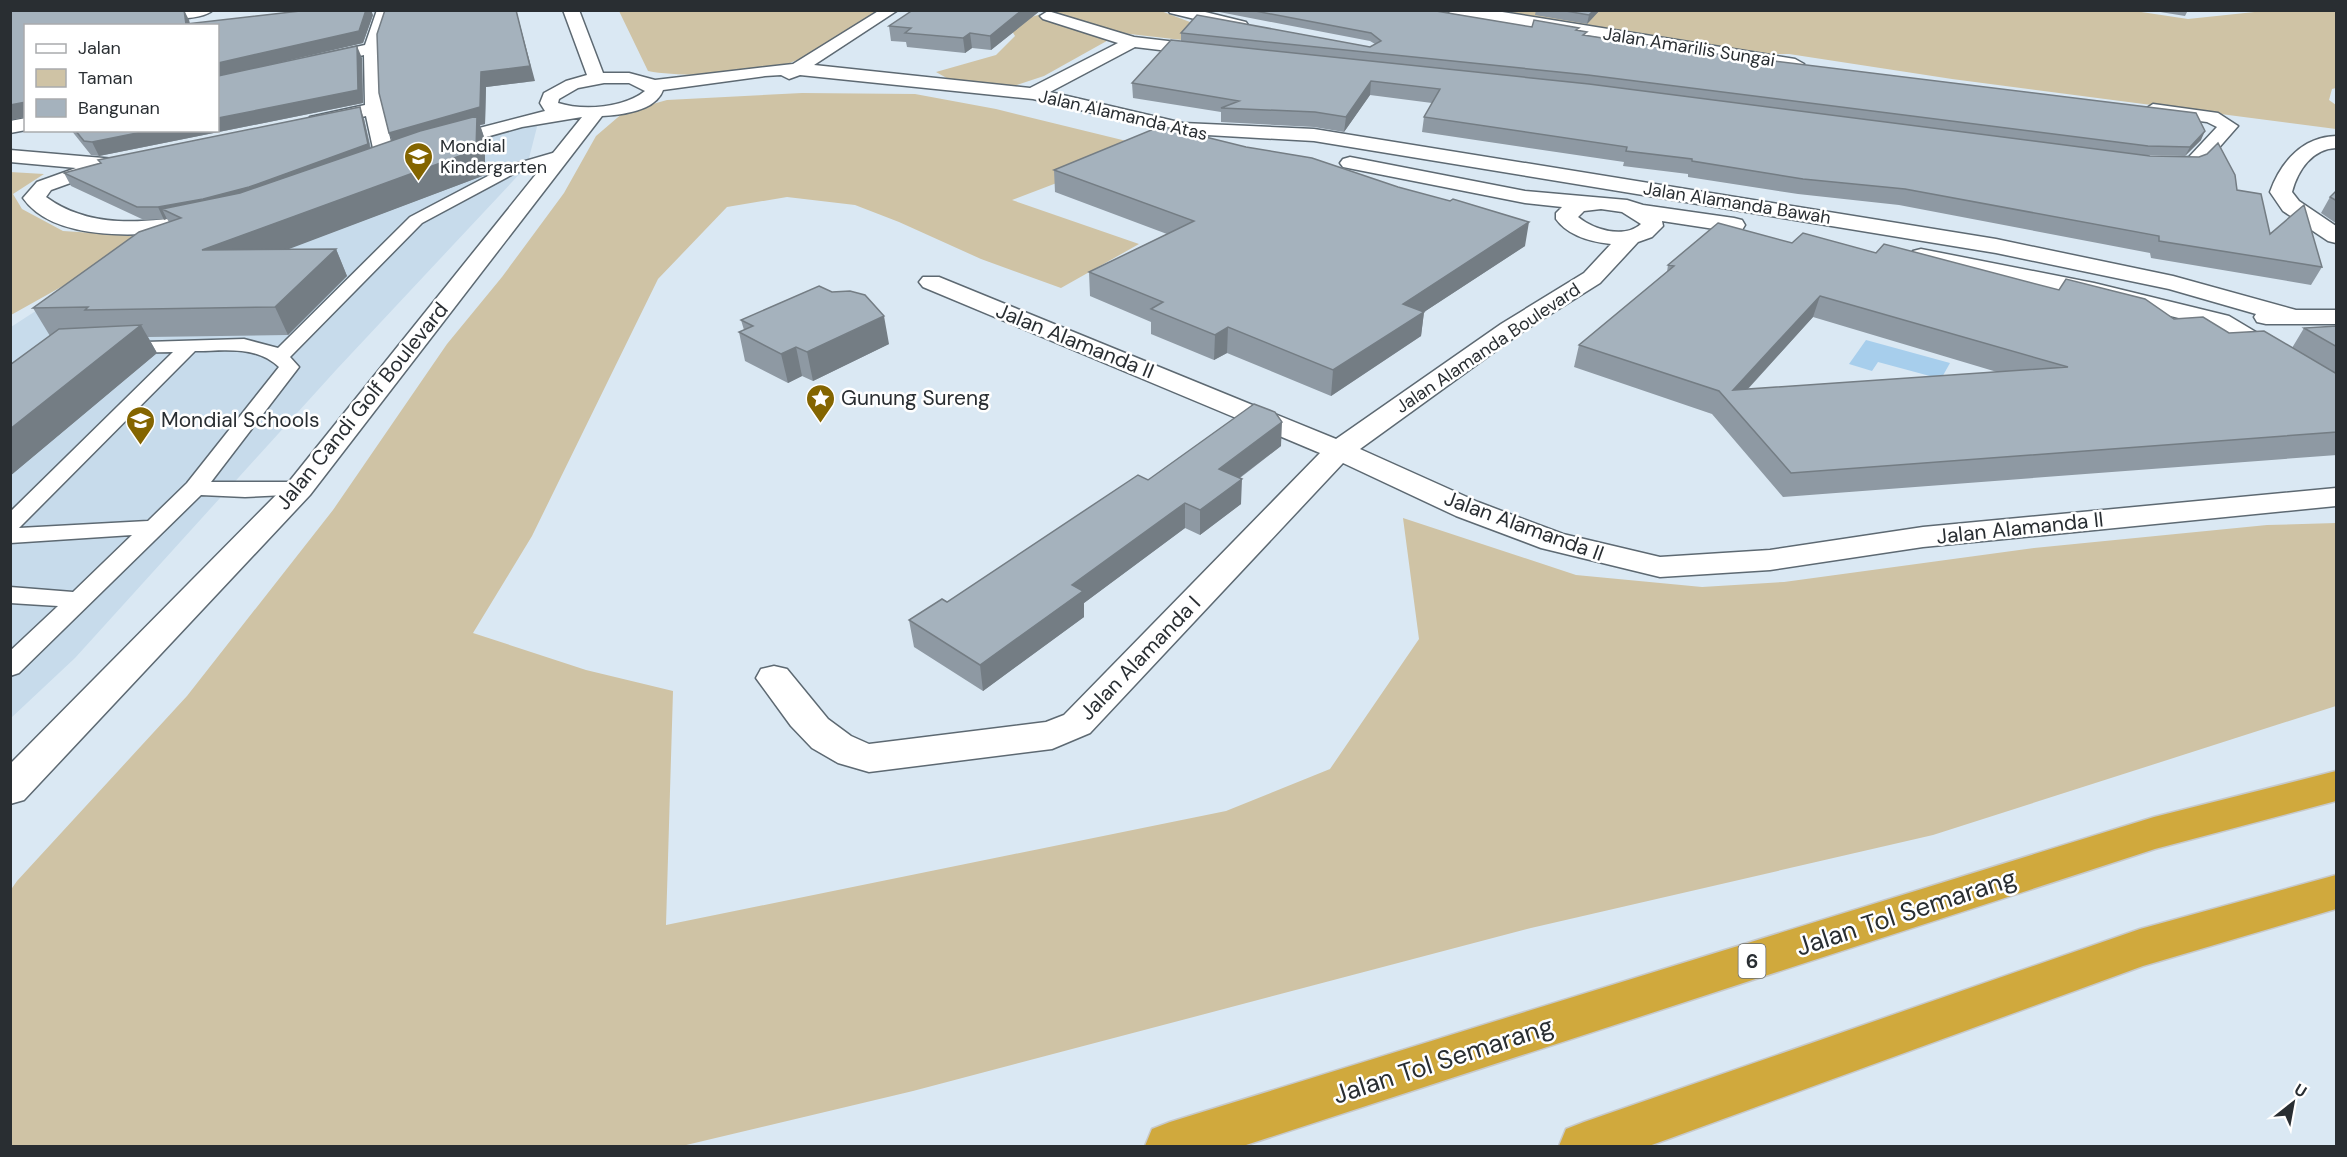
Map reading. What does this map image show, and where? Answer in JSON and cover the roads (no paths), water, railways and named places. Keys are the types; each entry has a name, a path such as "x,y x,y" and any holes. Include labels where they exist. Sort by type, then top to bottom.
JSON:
{"highway":[{"name":"Jalan Tol Semarang","path":"1170,1146 2154,833 2337,786"},
{"path":"1584,1146 2140,948 2337,892"}],"street":[{"path":"148,10 169,15 206,10"},
{"path":"571,10 597,80"},
{"path":"789,74 891,10"},
{"path":"1175,10 1256,28"},
{"name":"Jalan Amarilis Sungai","path":"1454,10 1554,24 1722,55 1810,66"},
{"path":"384,11 372,48 374,109 386,162"},
{"path":"1048,16 1132,42 1230,53"},
{"path":"1033,94 1132,42"},
{"path":"1132,62 1160,46"},
{"path":"295,65 372,48"},
{"path":"1083,68 1113,73"},
{"name":"Jalan Alamanda Atas","path":"789,74 955,95 1199,149"},
{"name":"Jalan Alamanda Atas","path":"654,89 789,74 1033,94 1295,152"},
{"path":"461,137 584,112 635,105 648,99 654,89 632,79 597,80 556,92 550,97 549,103"},
{"path":"1063,101 1083,90"},
{"path":"549,103 552,107 584,112"},
{"path":"364,170 461,137 508,116 549,103"},
{"path":"2140,108 2211,117 2229,126 2195,163 2185,165 2142,163"},
{"path":"294,125 374,109"},
{"name":"Jalan Candi Golf Boulevard","path":"10,789 299,489 555,164 584,112"},
{"name":"Jalan Alamanda Bawah","path":"1179,128 1314,135 1996,246 2173,283 2288,315"},
{"path":"2337,142 2322,142 2313,147 2284,180 2281,192 2291,206 2337,236"},
{"path":"10,156 101,164"},
{"path":"123,159 101,164 45,186 34,198 57,215 98,227 135,230 210,219"},
{"path":"1329,159 1525,197 1614,204 1638,211 1898,252 2094,290 2220,321 2337,391"},
{"path":"1340,177 1567,213 1578,205 1589,203"},
{"name":"Jalan Alamanda Boulevard","path":"1339,450 1510,329 1592,278 1631,237 1641,234 1652,226 1651,221 1638,211"},
{"path":"1567,213 1567,219 1580,229 1604,236 1631,237"},
{"name":"Jalan Alamanda II","path":"931,282 1339,450 1467,509 1552,541 1614,558 1660,567 1770,560 1923,537 2337,497"},
{"name":"Jalan Alamanda Bawah","path":"2220,321 2288,315 2337,317"},
{"name":"Jalan Alamanda I","path":"774,678 826,742 848,753 869,758 1052,735 1077,724 1339,450"}],"lane":[{"path":"474,190 555,164"},
{"path":"280,357 416,220 510,170 555,164"},
{"path":"16,656 79,600 195,488 289,367 280,357 263,348 244,345 95,348"},
{"path":"10,525 190,346"},
{"path":"195,488 299,489"},
{"path":"10,536 154,527"},
{"path":"10,595 79,600"}],"water":[{"path":"1866,340 1950,363 1941,379 1878,362 1872,371 1849,364"}],"place":[{"name":"Mondial Kindergarten","path":"419,182"},
{"name":"Gunung Sureng","path":"820,424"},
{"name":"Mondial Schools","path":"140,446"}]}
